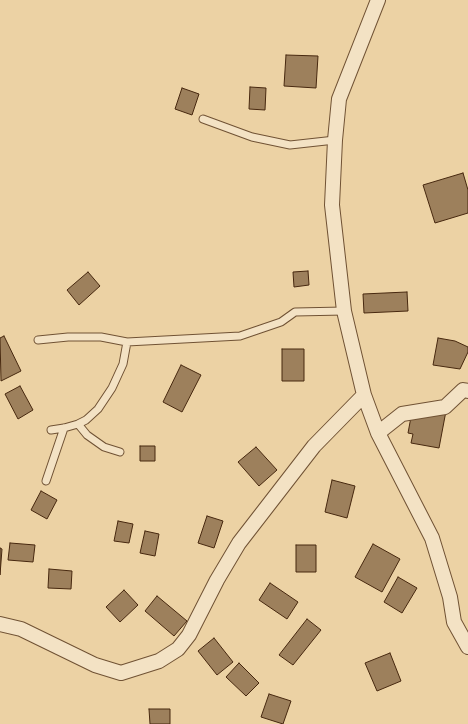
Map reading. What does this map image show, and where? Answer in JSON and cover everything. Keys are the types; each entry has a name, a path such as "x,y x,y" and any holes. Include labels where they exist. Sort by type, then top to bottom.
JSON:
{"street":[{"path":"378,0 339,99 335,140 332,205 344,311 364,395 378,434 432,538 450,597 454,622 468,646"},
{"path":"378,434 402,414 445,407 463,390 468,391"},
{"path":"0,624 21,629 95,665 121,673 159,661 178,649 189,636 217,580 238,543 314,446 364,395"}],"lane":[{"path":"203,119 252,137 290,145 335,140"},
{"path":"38,340 68,337 101,337 127,342 240,336 281,322 295,312 344,311"},
{"path":"51,430 78,424 86,420 98,409 112,388 123,364 127,342"},
{"path":"78,424 87,435 104,447 120,452"},
{"path":"46,481 64,428"}],"building":[{"path":"286,55 318,56 316,88 284,86"},
{"path":"250,87 266,88 265,110 249,109"},
{"path":"182,88 199,94 192,115 175,109"},
{"path":"463,173 468,190 468,213 435,223 423,185"},
{"path":"308,271 309,285 294,287 293,272"},
{"path":"88,272 100,286 79,305 67,290"},
{"path":"407,292 408,311 364,313 363,294"},
{"path":"4,336 21,371 1,381 0,338"},
{"path":"438,338 455,341 468,347 468,352 460,369 433,365"},
{"path":"282,349 304,349 304,381 282,381"},
{"path":"181,365 201,375 182,412 163,402"},
{"path":"20,386 33,410 18,419 5,394"},
{"path":"446,411 439,448 411,443 413,434 408,433 411,417"},
{"path":"140,446 155,446 155,461 140,461"},
{"path":"256,447 277,470 259,486 238,462"},
{"path":"332,480 355,486 347,518 325,512"},
{"path":"41,491 57,500 47,519 31,510"},
{"path":"207,516 223,521 214,548 198,543"},
{"path":"118,521 133,524 129,543 114,541"},
{"path":"145,531 159,534 155,556 140,553"},
{"path":"10,543 35,545 33,562 8,560"},
{"path":"373,544 400,559 382,592 355,577"},
{"path":"296,545 316,545 316,572 296,572"},
{"path":"0,548 2,549 0,575"},
{"path":"49,569 72,571 71,589 48,588"},
{"path":"398,577 417,588 402,613 384,602"},
{"path":"270,583 298,602 287,619 259,600"},
{"path":"124,590 138,605 120,622 106,607"},
{"path":"157,596 187,621 174,636 145,611"},
{"path":"307,619 321,630 293,665 279,655"},
{"path":"214,638 233,662 217,675 198,651"},
{"path":"390,653 401,681 377,691 365,663"},
{"path":"239,663 259,683 246,696 226,677"},
{"path":"269,694 291,701 283,724 261,717"},
{"path":"149,709 170,709 170,724 150,724"}]}
